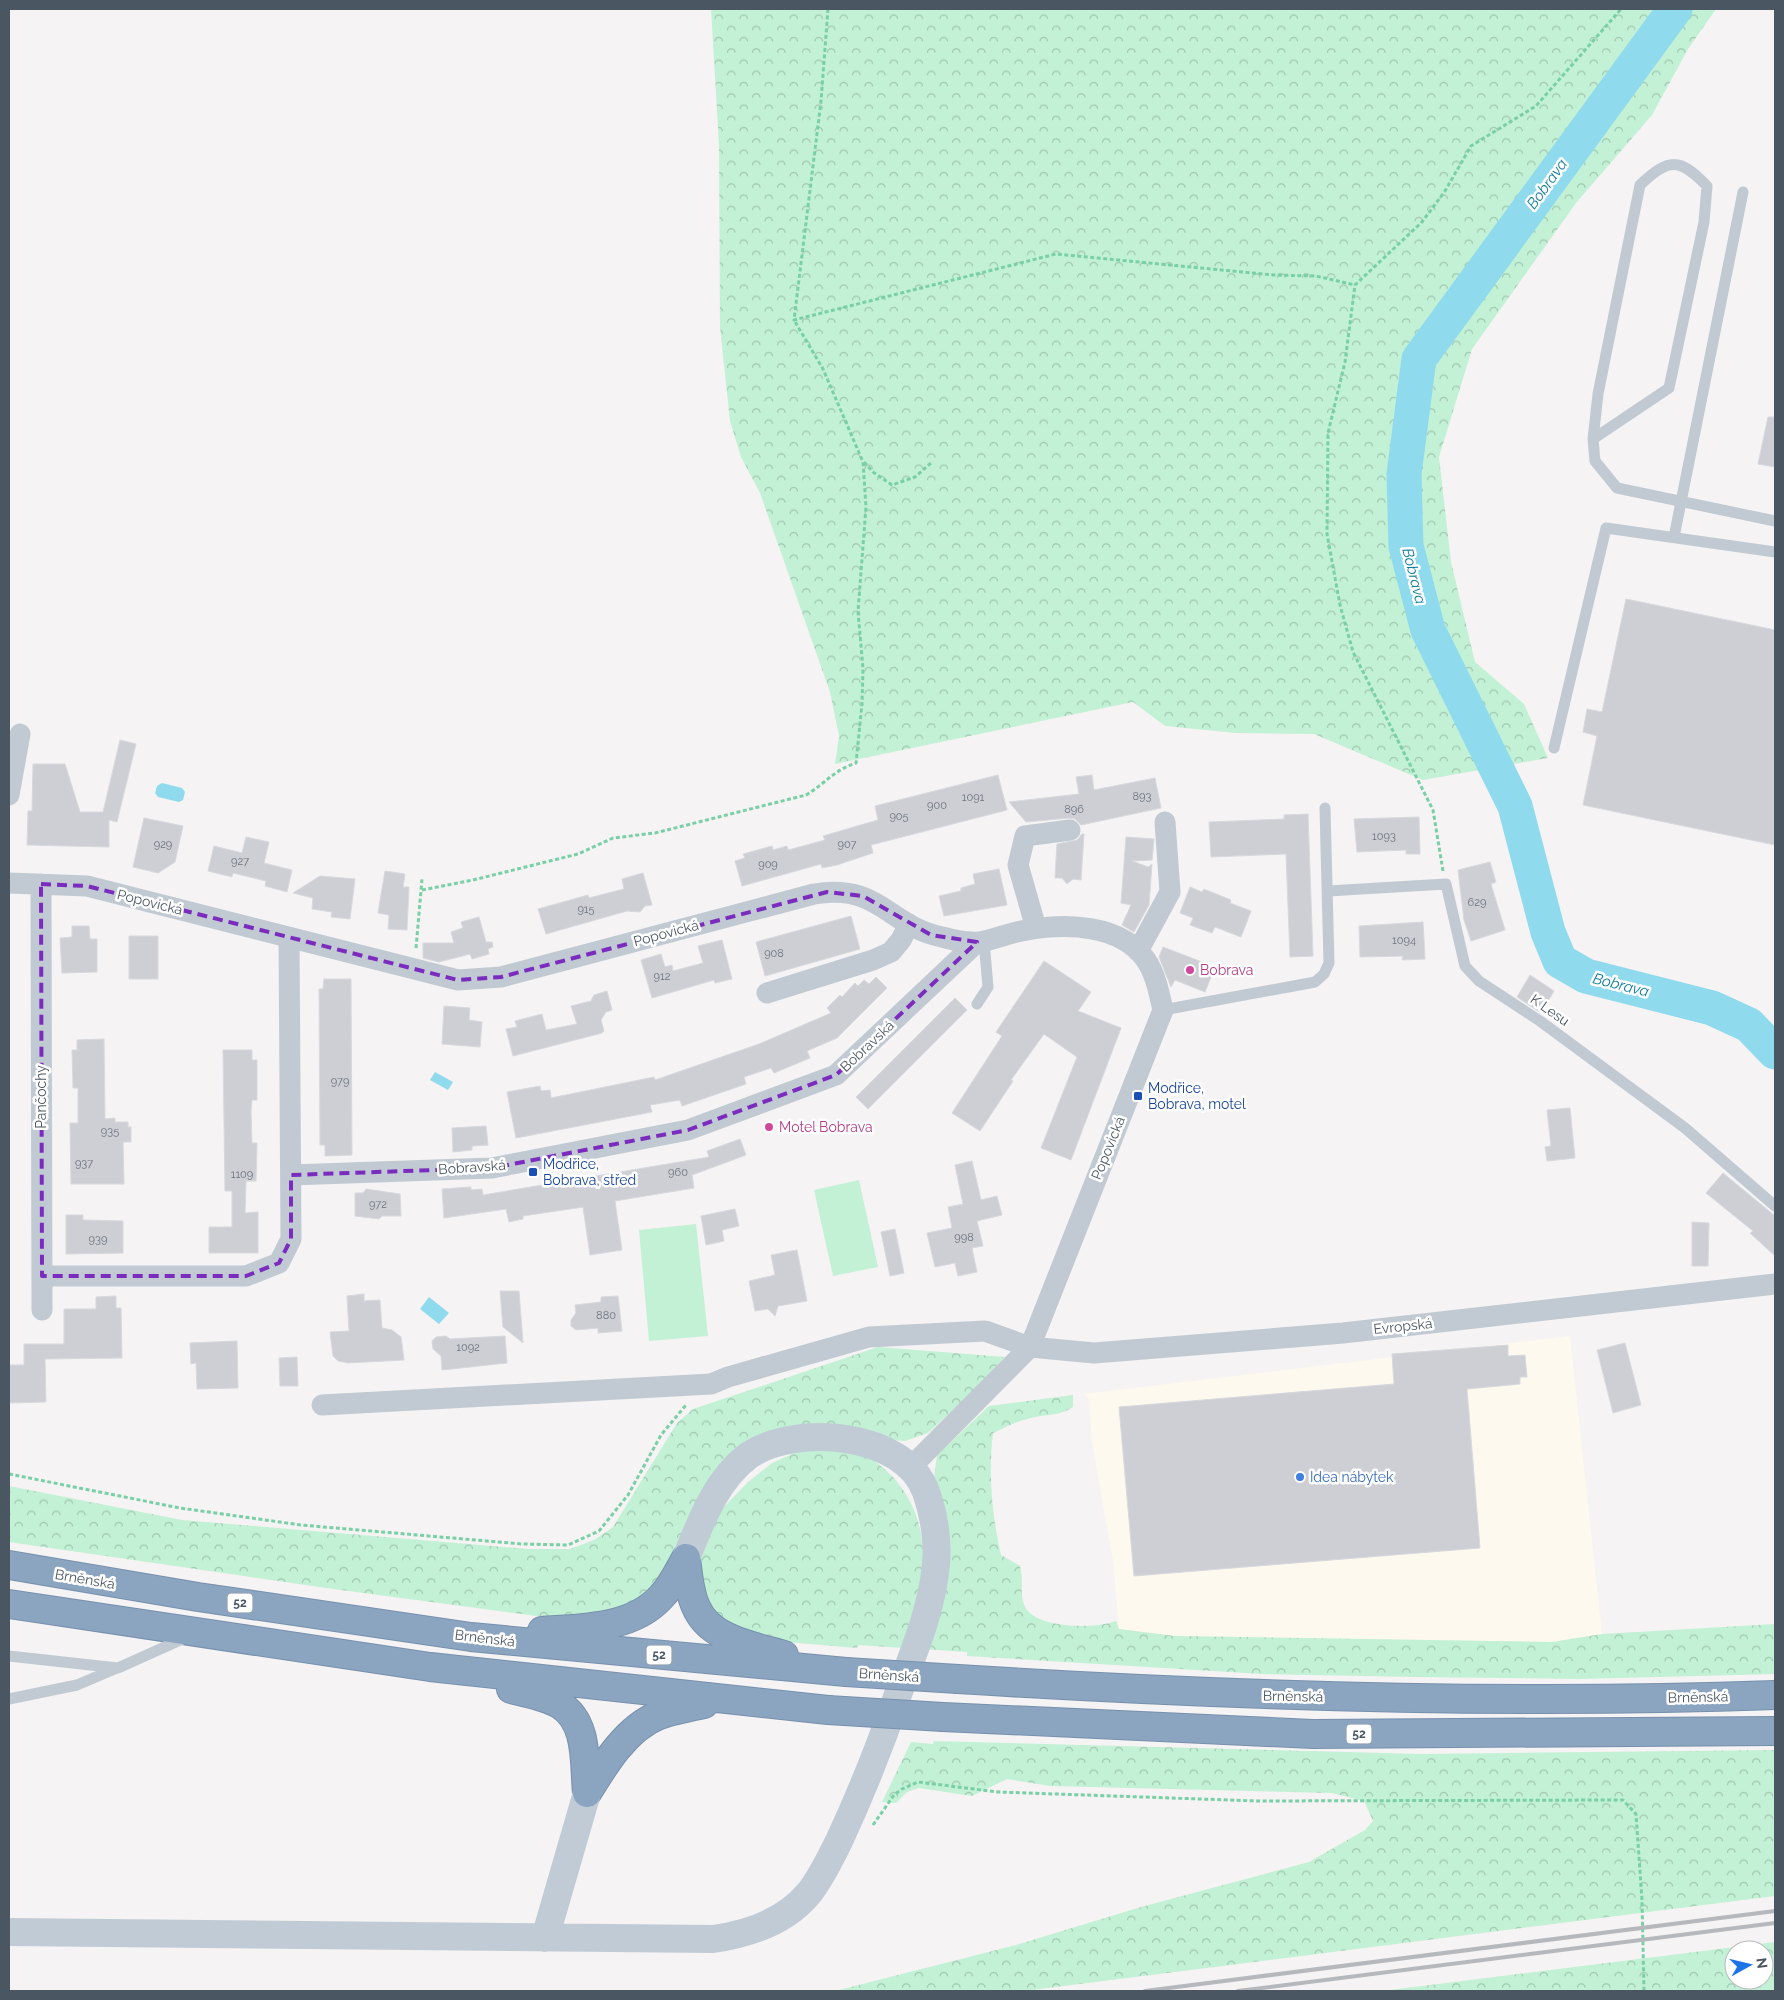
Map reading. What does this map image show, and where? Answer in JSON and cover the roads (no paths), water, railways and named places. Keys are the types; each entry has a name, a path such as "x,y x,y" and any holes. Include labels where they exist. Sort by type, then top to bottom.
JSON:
{"highway":[{"path":"471,1637 591,1627 627,1619 644,1612 658,1601 672,1584 686,1558"},
{"path":"686,1558 696,1607 703,1618 721,1633 749,1645 846,1672"},
{"name":"Brněnská","path":"9,1566 188,1596 471,1637 846,1672 1133,1690 1312,1696 1491,1698 1775,1695"},
{"name":"52","path":"9,1604 430,1666 828,1710 1313,1734 1775,1731"},
{"path":"430,1666 547,1699 565,1708 576,1722 582,1739 586,1793"},
{"path":"586,1793 609,1760 648,1721 668,1712 724,1700"}],"street":[{"path":"9,796 20,734"},
{"path":"1138,951 1170,892 1165,822"},
{"path":"1036,928 1018,865 1025,836 1070,830"},
{"name":"Popovická","path":"9,883 87,886 458,980 501,977 827,892 838,891 863,896 882,905 909,924 931,935 981,941 1036,928 1064,926 1088,928 1125,942 1138,951 1146,961 1154,976 1163,1010 1030,1347"},
{"name":"Pančochy","path":"41,884 42,1310"},
{"path":"767,994 873,960 891,952 901,940 909,924"},
{"path":"42,1276 246,1276 279,1263 291,1239 289,937"},
{"name":"Bobravská","path":"291,1175 492,1168 688,1130 836,1075 981,941"},
{"name":"Evropská","path":"1030,1347 1094,1353 1333,1334 1775,1284"},
{"path":"322,1405 711,1384 728,1377 870,1337 985,1332 1030,1347 911,1467"},
{"path":"9,1932 713,1939 743,1933 782,1916 808,1894 828,1862 844,1830 882,1740 928,1609 934,1580 936,1550 932,1515 926,1491 911,1467 888,1450 839,1438 790,1441 770,1445 748,1456 726,1480 704,1513 686,1558"},
{"path":"545,1938 586,1793"}],"lane":[{"path":"1593,438 1669,388 1704,222 1707,186 1690,169 1674,164 1658,168 1640,185 1598,394 1593,438 1594,461 1617,488 1775,521"},
{"path":"1674,537 1743,192"},
{"path":"1554,748 1606,528 1775,552"},
{"path":"1163,1010 1315,982 1324,974 1329,962 1325,808"},
{"name":"K Lesu","path":"1328,891 1446,884 1465,966 1479,981 1540,1020 1685,1128 1775,1206"},
{"path":"977,1004 988,987 981,941"},
{"path":"9,1699 77,1685 196,1632"},
{"path":"9,1656 118,1668"}],"water":[{"path":"162,783 182,788 185,792 183,800 179,802 158,797 155,793 157,786"},
{"path":"435,1072 453,1082 448,1090 430,1080"},
{"path":"429,1297 449,1313 439,1324 420,1309"}],"waterway":[{"name":"Bobrava","path":"1675,9 1419,359 1404,474 1406,546 1428,630 1515,806 1548,932 1560,961 1586,976 1712,1008 1749,1025 1775,1052"}],"railway":[{"path":"1145,1991 1775,1911"},
{"path":"1238,1991 1775,1923"}],"place":[{"name":"Bobrava","path":"1190,970"},
{"name":"Modřice, Bobrava, motel","path":"1138,1096"},
{"name":"Motel Bobrava","path":"769,1127"},
{"name":"Modřice, Bobrava, střed","path":"533,1172"},
{"name":"Idea nábytek","path":"1300,1477"}]}
